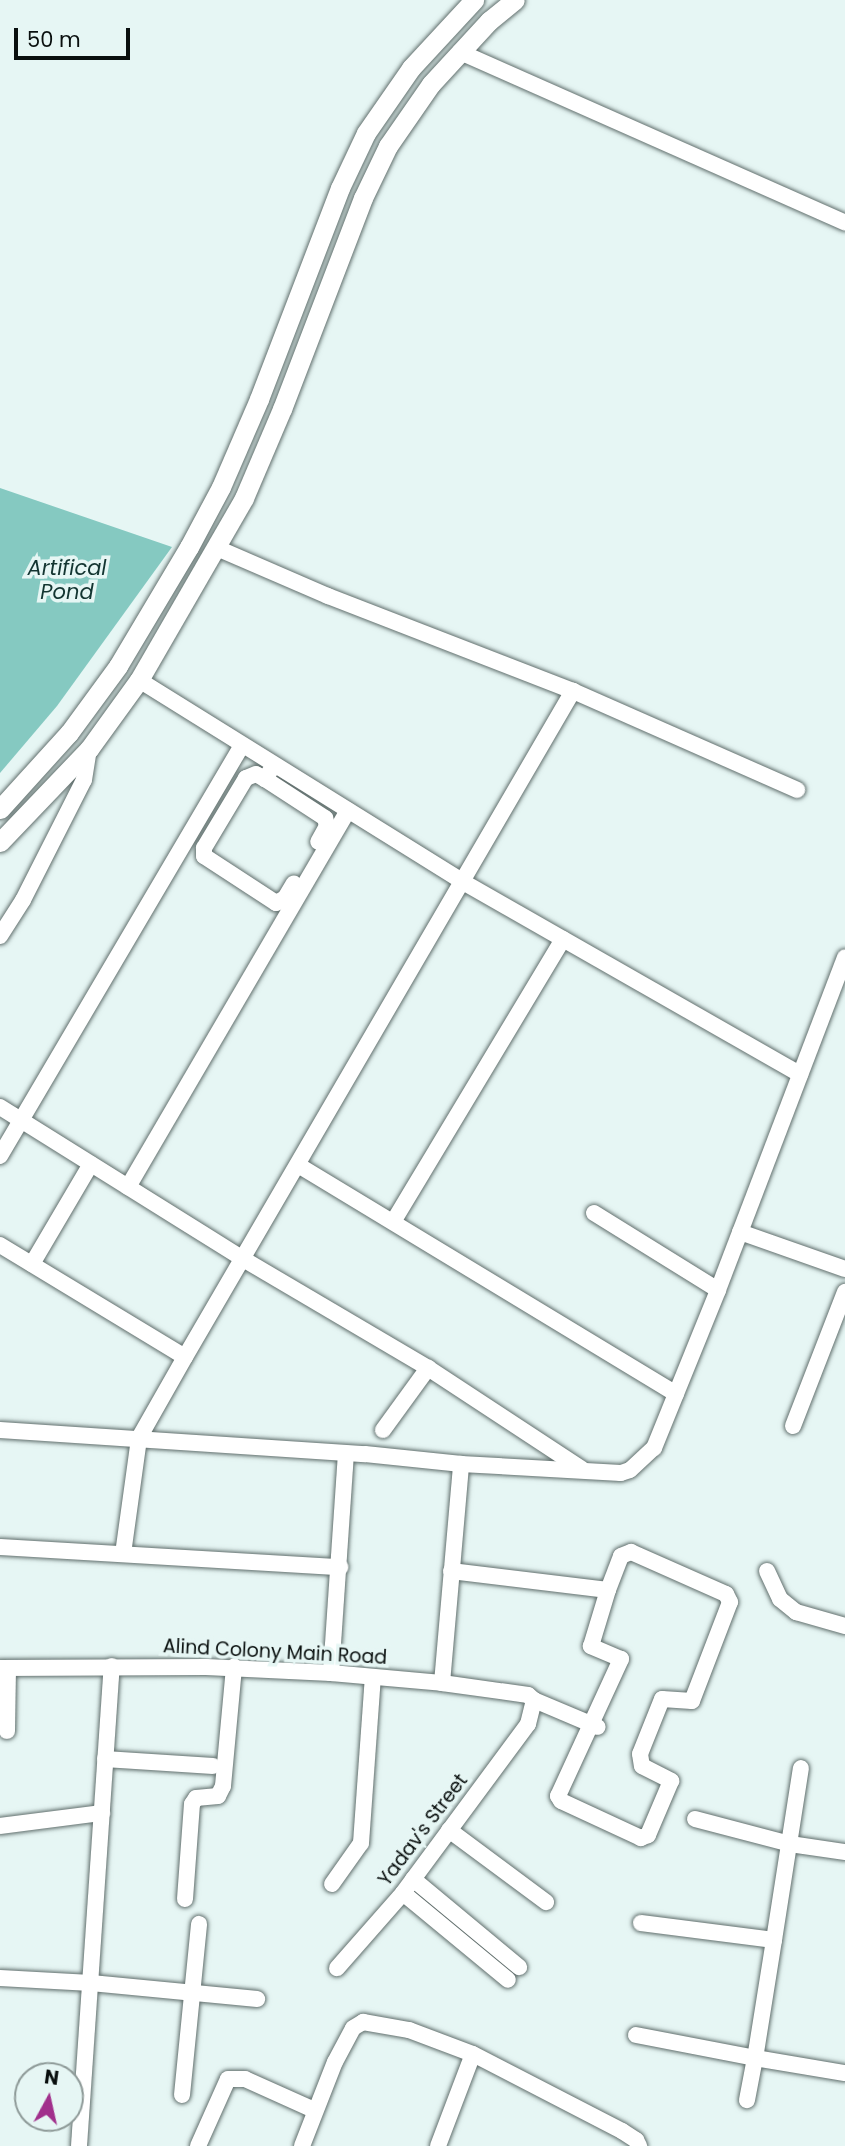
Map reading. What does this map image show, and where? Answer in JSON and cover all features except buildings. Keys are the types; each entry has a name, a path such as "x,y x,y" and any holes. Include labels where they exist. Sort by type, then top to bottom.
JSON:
{"street":[{"path":"0,809 69,733 118,666 221,487 259,399 340,188 366,133 411,68 474,0"},
{"path":"0,842 89,749 139,680 244,498 282,409 363,198 388,146 421,98 460,52 489,21 515,0"},
{"path":"460,52 845,223"},
{"path":"398,86 421,98"},
{"path":"217,548 573,691 797,790"},
{"path":"139,680 242,745 270,772 309,808 325,818 327,827 285,898 276,903 204,856 203,852 246,778 270,772 318,792 463,882 800,1074"},
{"path":"123,1554 139,1438 573,691"},
{"path":"69,733 89,749"},
{"path":"0,1156 242,745"},
{"path":"0,936 23,900 84,780 89,749"},
{"path":"309,808 318,792"},
{"path":"128,1187 348,811"},
{"path":"393,1222 563,939"},
{"path":"0,1430 584,1471 621,1472 642,1462 654,1448 676,1394 843,966"},
{"path":"0,1107 243,1259 428,1368 584,1471"},
{"path":"32,1264 91,1164"},
{"path":"298,1165 676,1394"},
{"path":"594,1213 718,1290"},
{"path":"740,1232 845,1269"},
{"path":"0,1245 185,1357"},
{"path":"793,1426 845,1292"},
{"path":"383,1430 428,1368"},
{"path":"331,1673 346,1454"},
{"path":"442,1683 461,1464"},
{"path":"0,1547 340,1567"},
{"path":"631,1552 726,1594 730,1602 692,1701 690,1703 662,1699 640,1754 642,1766 671,1781 648,1835 641,1838 627,1834 561,1801 560,1790 595,1726 621,1659 591,1646 608,1590 621,1556 631,1552"},
{"path":"451,1571 608,1590"},
{"path":"767,1571 780,1599 796,1612 845,1626"},
{"path":"79,2146 112,1666"},
{"path":"185,1899 192,1804 195,1798 218,1796 222,1792 234,1667"},
{"name":"Alind Colony Main Road","path":"4,1668 234,1667 442,1683 528,1695 534,1705 595,1726"},
{"path":"4,1668 7,1731"},
{"path":"332,1884 362,1843 373,1677"},
{"name":"Yadav's Street","path":"337,1968 403,1893 528,1724 534,1705"},
{"path":"105,1759 213,1766"},
{"path":"747,2100 801,1768"},
{"path":"0,1826 102,1814"},
{"path":"695,1819 790,1844 845,1852"},
{"path":"449,1830 546,1902"},
{"path":"403,1893 514,1974 413,1878"},
{"path":"641,1923 774,1940"},
{"path":"182,2095 199,1924"},
{"path":"0,1979 91,1983 257,1999"},
{"path":"302,2146 314,2110 343,2046 353,2028 363,2022 409,2030 473,2054 622,2131 636,2140 639,2146"},
{"path":"636,2035 845,2073"},
{"path":"438,2146 473,2054"},
{"path":"198,2146 228,2080 245,2079 314,2110"}],"water":[{"name":"Artifical Pond","path":"0,488 172,547 57,706 0,773"}]}
